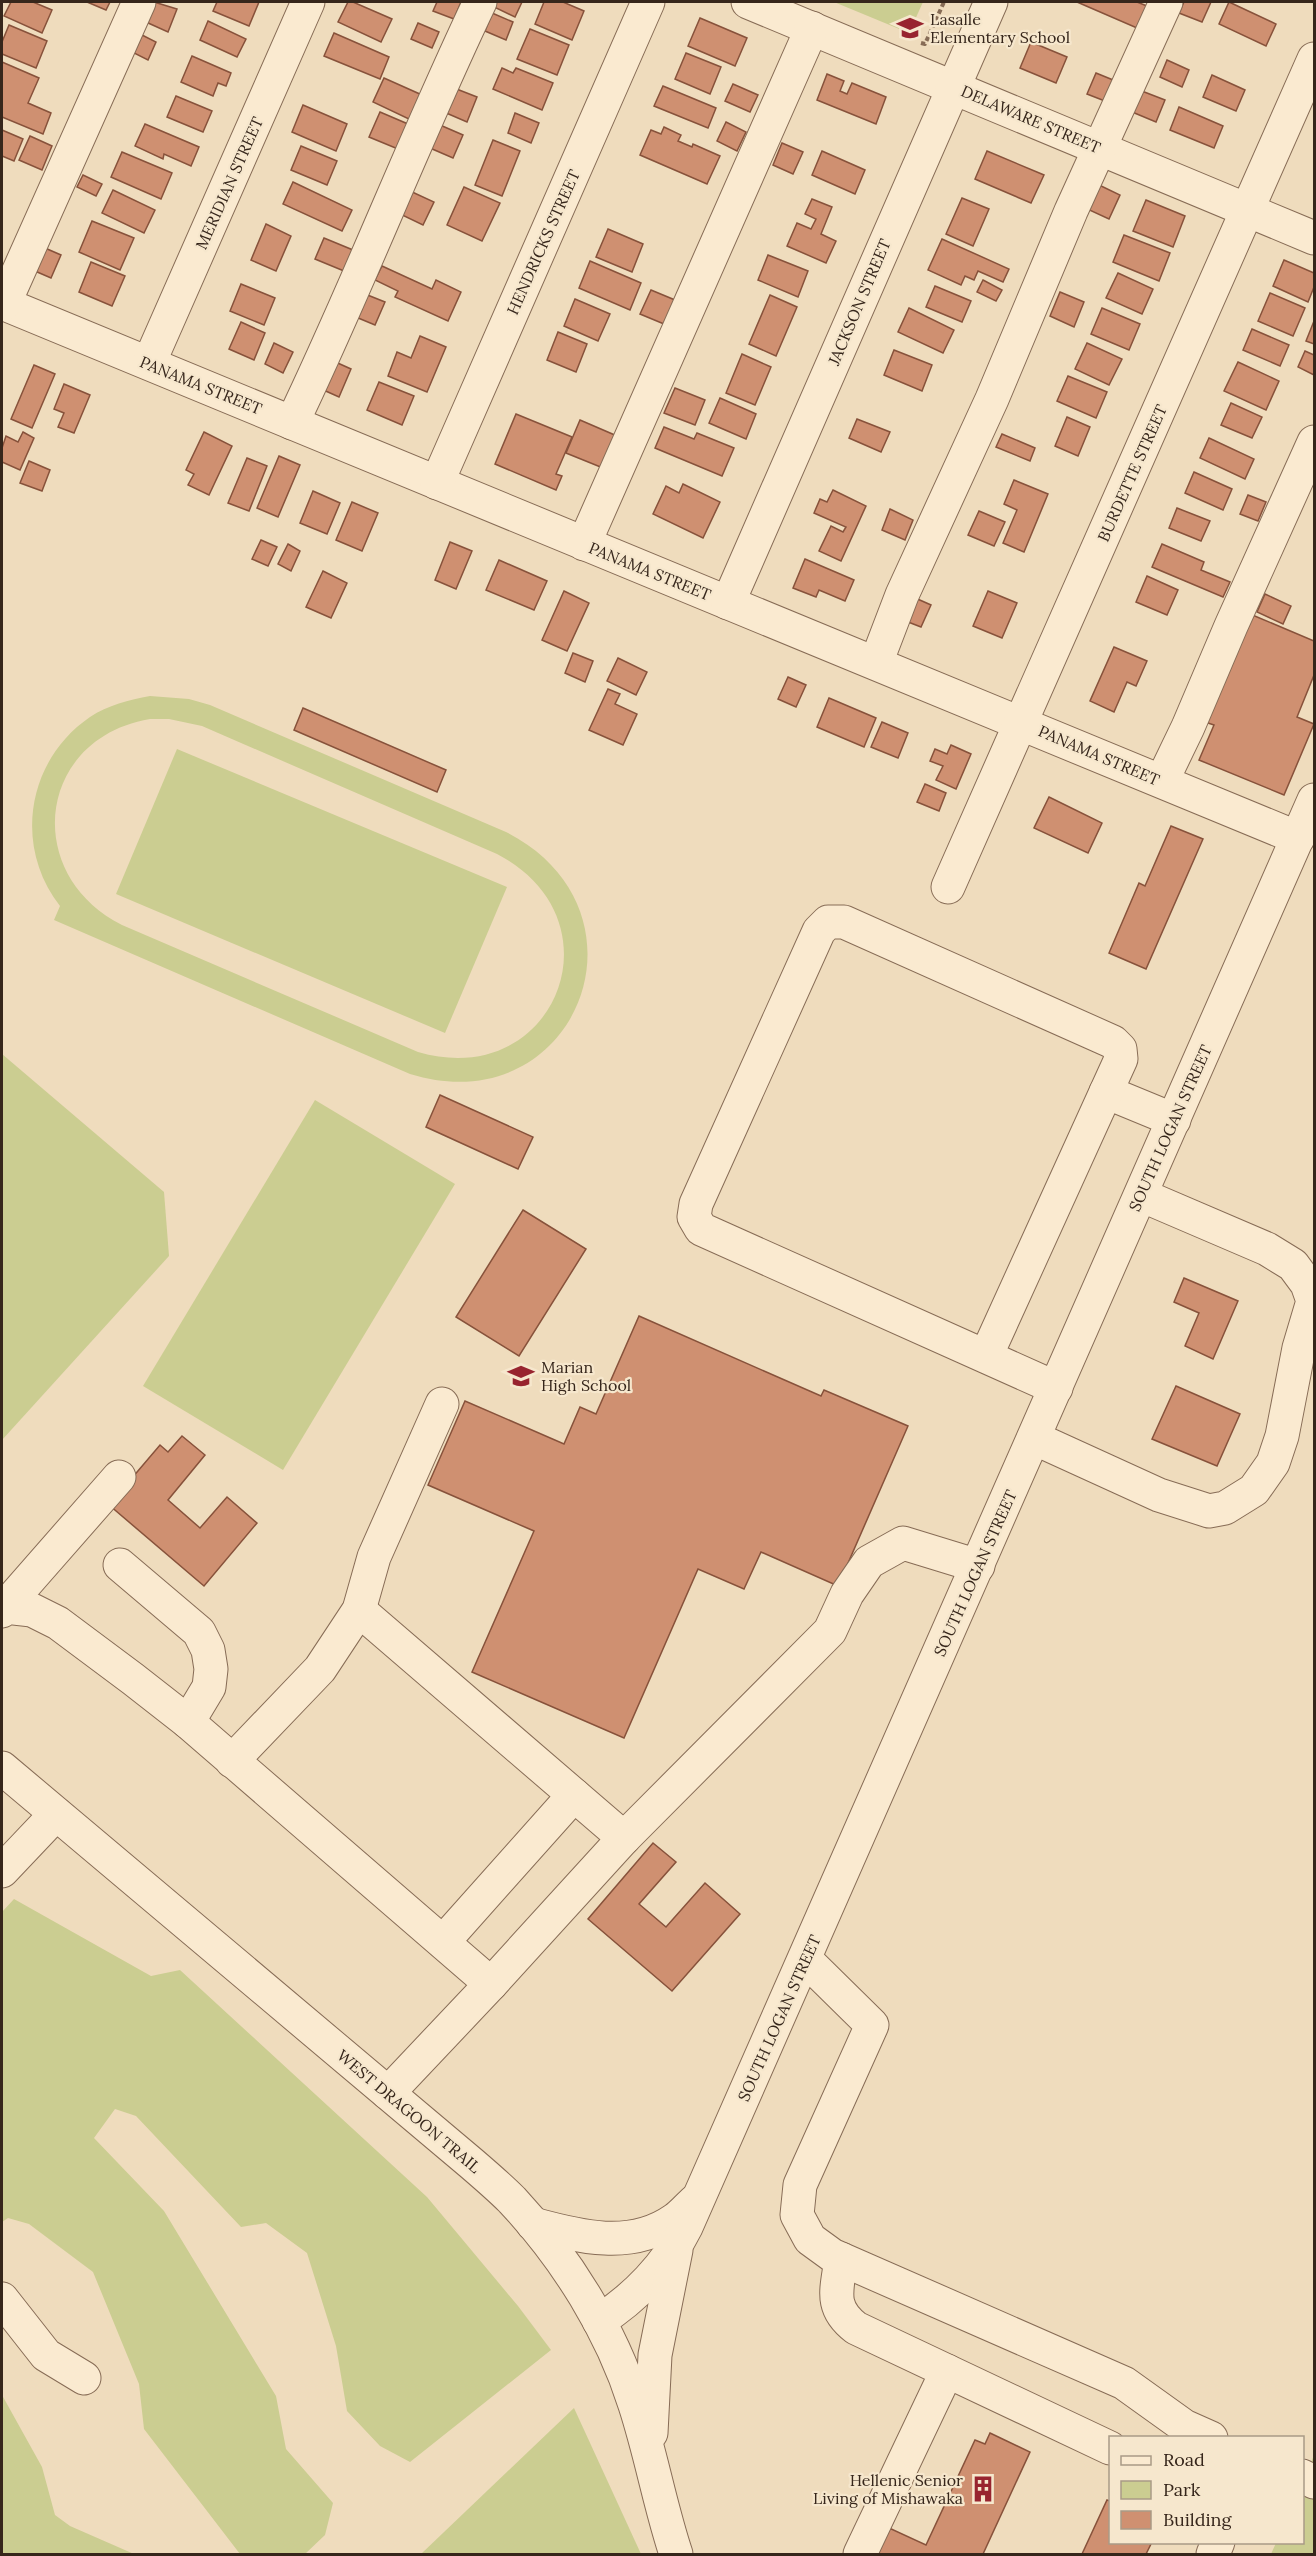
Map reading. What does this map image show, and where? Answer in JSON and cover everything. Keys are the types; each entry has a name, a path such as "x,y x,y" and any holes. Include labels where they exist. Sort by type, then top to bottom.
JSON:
{"street":[{"path":"3,304 139,2"},
{"name":"MERIDIAN STREET","path":"149,363 308,2"},
{"path":"292,423 480,2"},
{"name":"HENDRICKS STREET","path":"437,483 648,2"},
{"name":"DELAWARE STREET","path":"748,2 1314,238"},
{"name":"JACKSON STREET","path":"728,603 991,2"},
{"path":"876,663 902,595 992,399 1071,211 1166,2"},
{"path":"584,544 812,28"},
{"name":"BURDETTE STREET","path":"948,887 1314,59"},
{"name":"PANAMA STREET","path":"3,304 1298,838"},
{"path":"1162,782 1314,442"},
{"name":"SOUTH LOGAN STREET","path":"599,2321 634,2294 664,2264 676,2247 701,2196 1314,800"},
{"path":"986,1356 1121,1059 1120,1049 1113,1042 844,922 828,922 819,931 696,1204 694,1217 701,1229 1056,1388"},
{"path":"1106,1092 1174,1120"},
{"path":"1034,1438 1159,1495 1209,1511 1225,1508 1254,1491 1273,1463 1281,1436 1299,1348 1313,1301 1307,1284 1293,1265 1268,1249 1140,1195"},
{"path":"232,1761 320,1669 359,1610 374,1557 442,1404"},
{"path":"3,1609 119,1477"},
{"path":"388,2093 624,1838 830,1631 848,1594 868,1562 903,1544 978,1566"},
{"path":"120,1565 199,1632 208,1650 211,1669 209,1687 188,1722"},
{"path":"3,1609 32,1611 58,1623 188,1722 491,1984"},
{"path":"359,1610 624,1838"},
{"name":"WEST DRAGOON TRAIL","path":"2,1768 511,2198 557,2255 599,2321 635,2403 676,2554"},
{"path":"443,1942 574,1795"},
{"path":"2,1871 56,1814"},
{"path":"805,1959 872,2025 800,2185 797,2215 810,2239 842,2259 1124,2383 1184,2426 1206,2436"},
{"path":"533,2224 601,2240 629,2238 654,2231 675,2220 701,2196"},
{"path":"650,2453 655,2355 676,2247"},
{"path":"842,2259 836,2302 843,2318 856,2328 1109,2448"},
{"path":"2,2299 46,2355 84,2378"},
{"path":"860,2554 946,2371"}],"path":[{"path":"915,40 925,44 944,2"}],"green space":[{"path":"834,2 923,2 909,33"},
{"path":"150,696 189,699 210,705 506,832 553,867 580,910 588,957 578,1002 554,1041 517,1069 468,1081 410,1074 54,920 60,906 45,882 36,857 32,831 34,805 40,780 52,756 69,735 90,717 111,706","holes":["150,719 169,719 202,726 497,854 536,883 558,918 564,956 556,993 537,1024 506,1047 466,1058 418,1052 122,925 90,902 68,874 57,842 56,810 65,779 84,752 112,731"]},
{"path":"177,749 507,887 445,1033 116,894"},
{"path":"2,1054 164,1192 169,1256 2,1440"},
{"path":"315,1100 455,1184 283,1470 143,1386"},
{"path":"14,1899 151,1976 180,1970 427,2197 518,2306 551,2350 410,2462 380,2446 347,2411 336,2346 307,2253 266,2223 241,2227 136,2116 115,2109 94,2138 164,2211 276,2396 286,2449 333,2503 325,2535 305,2554 240,2554 144,2429 139,2384 93,2272 29,2224 8,2218 2,2222 2,1912"},
{"path":"2,2395 42,2467 55,2515 70,2526 134,2554 2,2554"},
{"path":"574,2408 641,2554 421,2554"},
{"path":"1314,2455 1314,2554 1271,2554 1276,2544 1304,2544 1304,2480"}],"building":[{"path":"11,2 33,2 52,10 42,33 4,16"},
{"path":"87,2 110,2 106,10"},
{"path":"154,2 177,9 168,32 146,22"},
{"path":"217,2 259,2 249,26 213,11"},
{"path":"348,2 353,2 392,19 381,42 338,22"},
{"path":"437,2 461,2 454,19 433,11"},
{"path":"496,2 522,2 515,17 494,7"},
{"path":"544,2 563,2 584,11 572,40 535,24"},
{"path":"1077,2 1137,2 1147,6 1137,28"},
{"path":"1184,2 1211,2 1202,22 1179,13"},
{"path":"1229,2 1276,24 1266,46 1219,24"},
{"path":"492,13 513,22 506,40 485,31"},
{"path":"700,18 747,38 735,66 688,46"},
{"path":"208,21 246,39 237,57 200,40"},
{"path":"418,23 439,32 432,48 411,39"},
{"path":"9,25 47,41 36,68 2,54 2,42"},
{"path":"530,29 569,45 557,75 517,59"},
{"path":"334,33 389,57 380,79 324,56"},
{"path":"142,35 156,42 148,60 134,53"},
{"path":"1031,42 1067,57 1056,83 1020,68"},
{"path":"686,53 721,67 710,94 675,79"},
{"path":"192,56 231,73 226,86 218,83 213,96 181,82"},
{"path":"1167,60 1189,70 1182,87 1160,77"},
{"path":"2,62 39,78 28,103 51,113 43,134 2,117"},
{"path":"502,68 513,73 516,68 553,83 542,110 493,89"},
{"path":"1096,73 1118,82 1110,103 1087,94"},
{"path":"827,74 844,81 840,91 847,94 852,83 886,97 876,124 817,100"},
{"path":"1212,75 1245,90 1236,111 1203,97"},
{"path":"384,78 422,95 411,120 373,102"},
{"path":"733,84 758,95 750,112 725,101"},
{"path":"663,86 716,108 708,128 654,106"},
{"path":"454,88 477,97 467,122 444,112"},
{"path":"1134,88 1165,100 1156,122 1125,109"},
{"path":"176,96 212,111 203,132 167,117"},
{"path":"303,105 347,124 336,151 292,132"},
{"path":"1179,107 1223,126 1214,148 1170,130"},
{"path":"380,112 408,124 398,149 369,137"},
{"path":"515,113 539,123 531,143 508,133"},
{"path":"726,122 746,132 737,151 717,141"},
{"path":"145,124 199,147 191,166 164,154 163,159 135,146"},
{"path":"440,125 463,135 453,158 430,148"},
{"path":"664,127 681,135 678,141 692,147 693,144 720,156 707,184 640,155 651,130 661,134"},
{"path":"2,130 23,139 14,161 2,156"},
{"path":"30,136 52,146 42,170 19,160"},
{"path":"493,140 520,151 502,196 475,185"},
{"path":"782,143 803,152 793,174 773,165"},
{"path":"301,146 337,161 327,185 291,170"},
{"path":"822,151 865,170 855,194 812,175"},
{"path":"987,151 1044,175 1031,203 975,179"},
{"path":"122,152 172,173 161,199 111,177"},
{"path":"83,175 102,184 96,196 77,187"},
{"path":"293,182 352,210 342,231 283,204"},
{"path":"1097,184 1120,195 1109,219 1085,208"},
{"path":"464,187 500,203 482,241 447,225"},
{"path":"113,190 155,210 144,233 102,213"},
{"path":"410,191 434,202 423,225 400,214"},
{"path":"962,198 989,209 973,246 946,234"},
{"path":"812,199 832,207 821,234 836,241 826,263 787,246 797,223 811,229 816,219 805,214"},
{"path":"1146,200 1185,216 1173,247 1133,231"},
{"path":"92,221 134,238 120,270 79,252"},
{"path":"266,224 291,236 276,271 251,260"},
{"path":"608,229 643,244 632,272 596,257"},
{"path":"1124,235 1170,253 1159,281 1113,262"},
{"path":"324,238 353,250 344,271 315,259"},
{"path":"942,239 1009,269 1003,282 978,271 974,280 965,276 961,285 928,270"},
{"path":"38,245 61,255 51,278 28,268"},
{"path":"768,255 808,271 798,297 758,280"},
{"path":"1284,260 1314,273 1314,287 1308,302 1273,286"},
{"path":"590,261 641,283 630,310 579,288"},
{"path":"91,262 125,276 112,306 79,292"},
{"path":"382,266 432,289 436,280 461,292 448,321 395,297 398,291 375,280"},
{"path":"1118,273 1153,289 1142,314 1106,298"},
{"path":"983,280 1002,290 996,301 977,292"},
{"path":"241,284 275,298 264,325 230,311"},
{"path":"935,286 971,301 962,322 926,307"},
{"path":"651,290 675,300 664,324 640,314"},
{"path":"360,292 385,302 375,325 351,315"},
{"path":"1060,292 1084,302 1074,327 1050,316"},
{"path":"1270,293 1305,308 1293,336 1258,321"},
{"path":"770,295 797,307 776,356 749,344"},
{"path":"575,299 610,314 598,341 564,326"},
{"path":"909,308 954,330 943,353 898,332"},
{"path":"1102,308 1140,324 1129,350 1091,334"},
{"path":"1314,321 1314,344 1306,341"},
{"path":"241,322 265,333 254,360 229,349"},
{"path":"1252,329 1289,345 1280,366 1243,350"},
{"path":"558,332 587,344 576,372 547,360"},
{"path":"420,336 446,347 427,392 388,376 397,352 411,358"},
{"path":"274,343 293,352 283,373 265,364"},
{"path":"1087,343 1122,359 1109,385 1075,369"},
{"path":"894,350 932,365 922,391 884,375"},
{"path":"1305,351 1314,355 1314,375 1298,367"},
{"path":"742,354 771,367 755,405 726,393"},
{"path":"331,360 351,369 339,397 319,388"},
{"path":"1238,362 1279,381 1266,410 1224,391"},
{"path":"34,365 55,374 32,428 11,419"},
{"path":"1068,376 1107,392 1096,418 1057,401"},
{"path":"379,382 414,396 402,425 367,410"},
{"path":"64,384 90,395 74,433 58,427 64,413 54,409"},
{"path":"675,388 705,400 695,425 664,413"},
{"path":"720,398 756,414 746,439 709,423"},
{"path":"1231,403 1262,417 1252,438 1221,425"},
{"path":"516,414 572,437 556,474 562,476 556,490 495,464"},
{"path":"1067,417 1090,427 1078,456 1055,446"},
{"path":"857,419 890,432 881,452 849,438"},
{"path":"580,420 617,436 603,468 566,453"},
{"path":"664,427 694,439 697,433 734,448 722,476 655,448"},
{"path":"23,432 34,438 20,470 2,462 2,448 6,436 18,442"},
{"path":"204,432 232,446 209,495 188,485 194,474 186,470"},
{"path":"1002,434 1035,448 1030,461 996,447"},
{"path":"1209,438 1254,459 1245,479 1200,458"},
{"path":"279,456 300,465 278,517 257,508"},
{"path":"247,458 267,466 249,511 228,503"},
{"path":"29,461 50,470 42,491 20,483"},
{"path":"1194,472 1232,489 1223,510 1185,493"},
{"path":"1014,480 1048,494 1024,552 1003,543 1017,510 1004,504"},
{"path":"683,484 720,502 703,538 653,514 666,486 679,493"},
{"path":"833,490 866,506 841,561 819,551 831,526 843,532 846,527 814,513 820,499 827,502"},
{"path":"313,491 340,503 327,534 300,523"},
{"path":"1248,495 1266,502 1258,521 1240,514"},
{"path":"352,502 378,513 362,551 336,540"},
{"path":"1177,508 1210,521 1201,541 1169,528"},
{"path":"890,509 913,520 905,540 882,530"},
{"path":"979,511 1005,522 994,546 968,535"},
{"path":"261,540 277,547 268,566 252,559"},
{"path":"450,542 472,551 456,589 435,580"},
{"path":"288,544 300,551 291,571 278,564"},
{"path":"1162,544 1204,562 1201,570 1230,582 1223,597 1152,567"},
{"path":"805,559 854,580 845,601 819,590 816,597 793,588"},
{"path":"499,560 547,581 534,610 486,590"},
{"path":"323,571 347,583 331,618 306,607"},
{"path":"1147,576 1178,590 1167,615 1136,602"},
{"path":"564,591 589,603 567,651 542,640"},
{"path":"988,591 1017,603 1002,638 973,626"},
{"path":"1265,594 1291,606 1283,624 1257,612"},
{"path":"913,597 931,605 921,627 903,620"},
{"path":"1250,614 1314,641 1314,675 1297,717 1314,724 1284,795 1199,760 1214,725 1205,722"},
{"path":"1114,647 1147,661 1136,686 1127,682 1114,712 1090,701"},
{"path":"573,653 593,661 585,682 565,673"},
{"path":"618,658 647,672 636,695 607,681"},
{"path":"788,677 806,685 796,707 778,699"},
{"path":"608,689 620,694 615,704 637,714 623,745 589,730"},
{"path":"829,698 876,718 864,747 817,727"},
{"path":"303,708 446,770 437,792 294,730"},
{"path":"882,722 908,733 898,758 871,747"},
{"path":"951,745 971,754 956,789 936,780 943,766 930,761 935,749 947,754"},
{"path":"925,784 946,793 939,811 917,802"},
{"path":"1049,797 1102,823 1088,853 1034,828"},
{"path":"1171,826 1203,839 1146,969 1109,953 1139,883 1145,886"},
{"path":"440,1095 533,1137 518,1169 426,1127"},
{"path":"523,1210 586,1249 519,1356 456,1317"},
{"path":"1184,1278 1238,1301 1213,1359 1185,1346 1199,1313 1174,1302"},
{"path":"639,1316 821,1396 824,1390 908,1426 838,1586 761,1552 744,1589 698,1569 624,1738 472,1672 534,1531 428,1485 465,1401 564,1444 580,1407 596,1414"},
{"path":"1176,1386 1240,1414 1217,1466 1152,1439"},
{"path":"182,1436 205,1455 168,1500 200,1528 227,1497 257,1523 204,1586 109,1505 160,1445 168,1452"},
{"path":"653,1843 676,1862 639,1904 666,1927 705,1883 740,1914 672,1991 588,1919"},
{"name":"Hellenic Senior Living of Mishawaka","path":"990,2433 1030,2452 983,2554 875,2554 887,2527 926,2545 975,2440 985,2444"},
{"path":"1107,2500 1109,2501 1109,2544 1151,2544 1146,2554 1082,2554"}],"place":[{"name":"Lasalle Elementary School","path":"910,28"},
{"name":"Marian High School","path":"521,1376"},
{"name":"Hellenic Senior Living of Mishawaka","path":"983,2489"}]}
